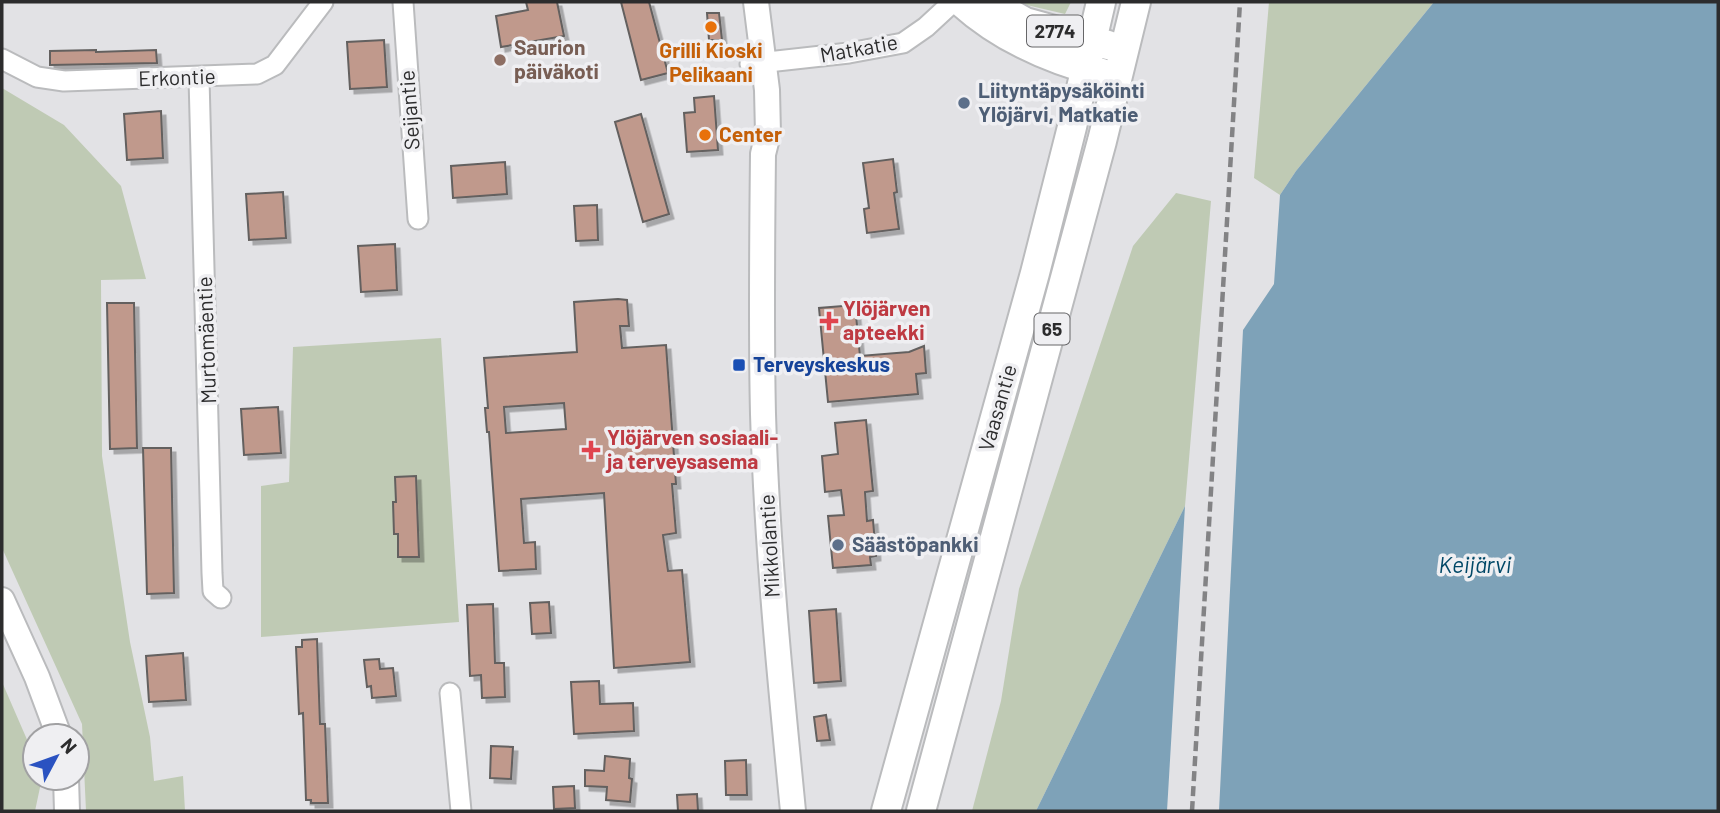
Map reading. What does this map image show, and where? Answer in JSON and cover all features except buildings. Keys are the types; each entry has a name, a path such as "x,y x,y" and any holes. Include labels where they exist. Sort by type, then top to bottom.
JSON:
{"highway":[{"name":"2774","path":"961,2 1014,39 1057,59 1118,77"},
{"name":"2774","path":"990,2 1024,22 1125,50"},
{"name":"Vaasantie","path":"886,811 1031,285 1101,2"},
{"name":"Vaasantie","path":"921,811 1136,2"}],"main road":[{"name":"Mikkolantie","path":"743,2 757,63"},
{"name":"Mikkolantie","path":"756,2 758,138 763,154 761,309 764,426 774,618 793,811"},
{"path":"2,600 37,677 54,722"},
{"path":"66,792 67,811"}],"street":[{"name":"Erkontie","path":"2,59 37,77 48,79 257,75 275,65 323,2"},
{"name":"Seijantie","path":"403,2 418,219"},
{"name":"Matkatie","path":"757,63 849,53 903,43 926,27 953,2"},
{"name":"Murtomäentie","path":"199,78 212,573 213,591 221,598"},
{"path":"450,693 461,811"}],"green space":[{"path":"1014,2 1071,2 1065,14"},
{"path":"1269,2 1434,2 1296,171 1280,195 1254,178"},
{"path":"2,88 64,125 121,186 146,279 101,280 102,456 130,642 150,737 154,781 183,776 185,811 86,811 85,792 91,792 91,722 81,722 2,548"},
{"path":"1176,193 1211,201 1185,506 1036,811 972,811 1001,701 1019,589 1133,246"},
{"path":"441,338 459,622 261,637 261,486 289,482 293,347"},
{"path":"2,682 21,726 21,792 39,792 35,811 2,811"}],"water":[{"name":"Keijärvi","path":"1434,2 1718,2 1718,811 1219,811 1243,330 1274,284 1280,195 1296,171"},
{"path":"1185,506 1167,811 1036,811"}],"railway":[{"path":"1192,811 1240,2"}],"place":[{"name":"Grilli Kioski Pelikaani","path":"711,27"},
{"name":"Saurion päiväkoti","path":"500,60"},
{"name":"Liityntäpysäköinti Ylöjärvi, Matkatie","path":"964,103"},
{"name":"Center","path":"705,135"},
{"name":"Ylöjärven apteekki","path":"829,321"},
{"name":"Terveyskeskus","path":"739,365"},
{"name":"Ylöjärven sosiaali- ja terveysasema","path":"591,450"},
{"name":"Säästöpankki","path":"838,545"}]}
